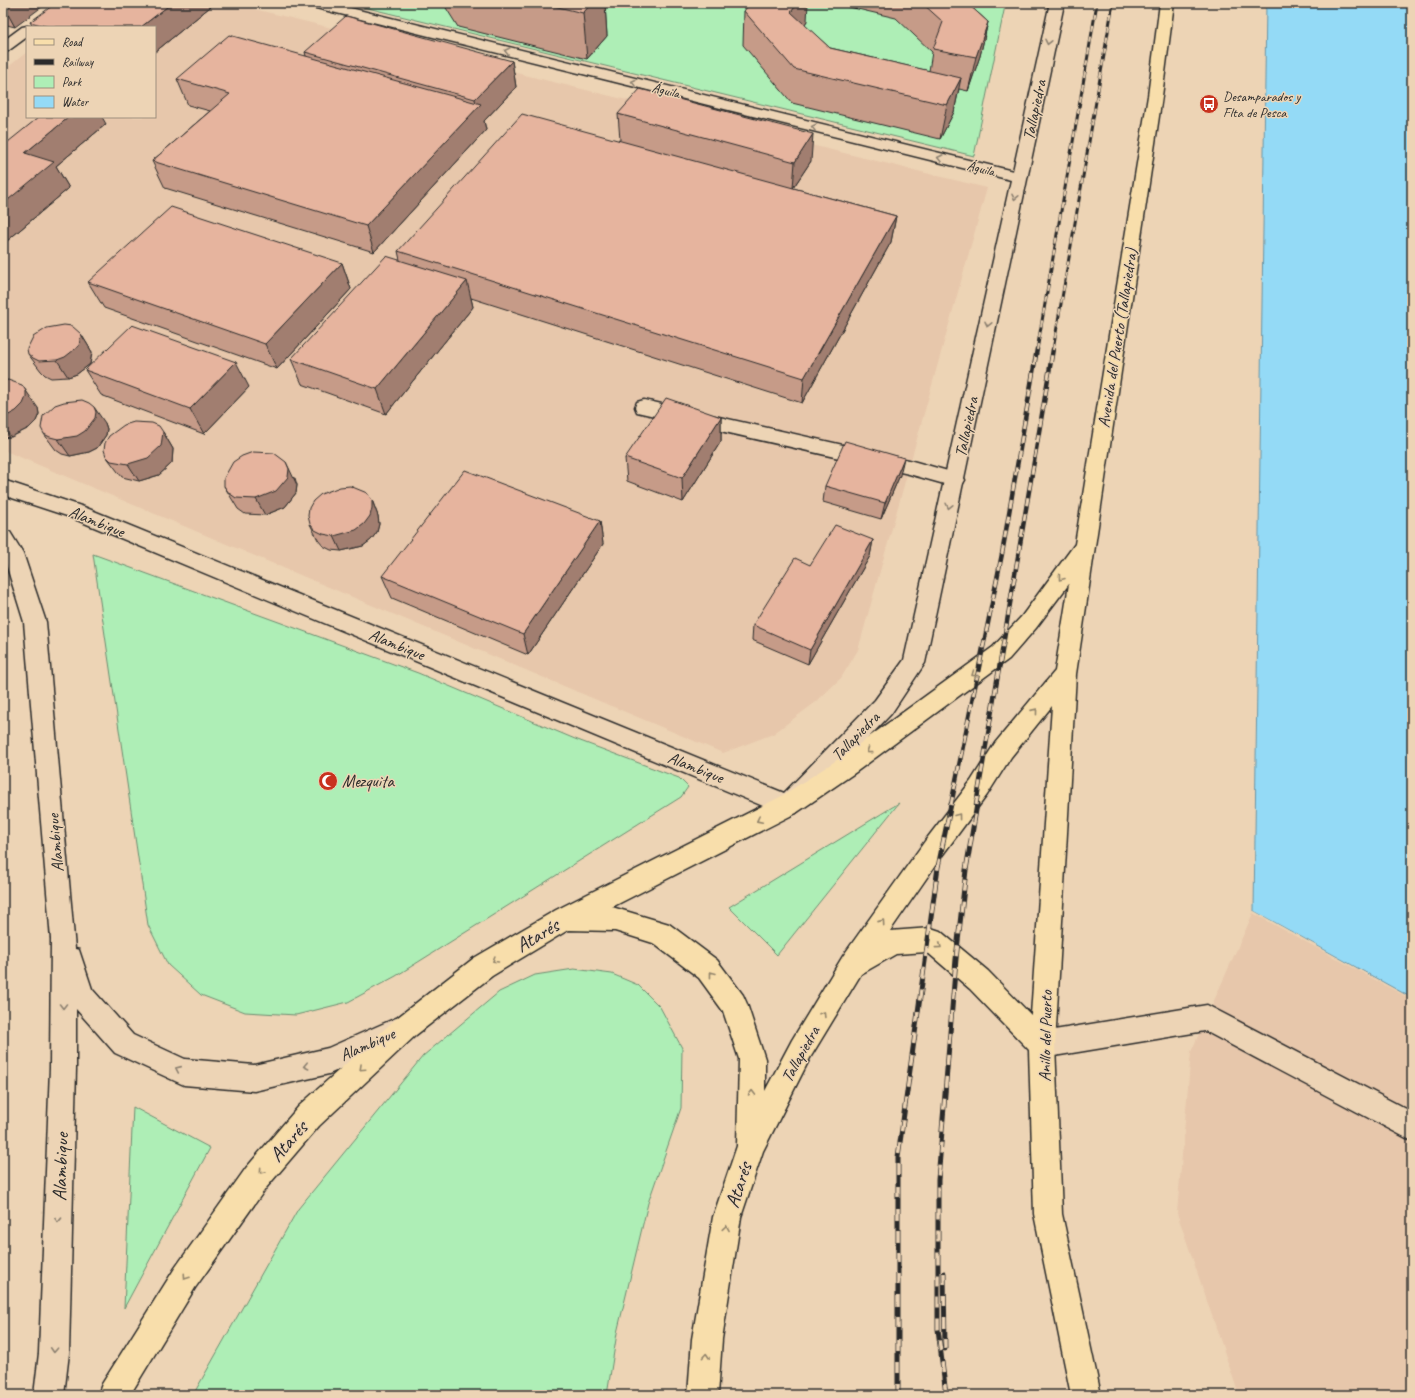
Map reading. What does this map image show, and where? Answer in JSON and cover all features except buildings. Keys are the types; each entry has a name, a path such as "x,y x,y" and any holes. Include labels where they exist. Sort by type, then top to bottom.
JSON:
{"main road":[{"name":"Avenida del Puerto (Tallapiedra)","path":"1065,674 1155,96 1167,3"},
{"name":"Tallapiedra","path":"565,918 788,805 848,765 1001,653 1029,622 1084,547"},
{"name":"Tallapiedra","path":"751,1146 801,1049 852,965 933,848 979,788 1003,750 1065,674"},
{"name":"Anillo del Puerto","path":"1065,674 1042,1045 1048,1214 1086,1395"},
{"name":"Atarés","path":"113,1395 185,1278 256,1178 309,1116 407,1026 484,967 565,918 614,919 660,933 708,969 734,1004 752,1059 751,1146 727,1217 707,1339 703,1395"},
{"path":"852,965 893,942 931,940 979,980 1042,1045"}],"street":[{"name":"Águila","path":"313,3 1019,177"},
{"name":"Tallapiedra","path":"788,805 883,707 914,663 955,480 1055,3"},
{"path":"3,48 26,31"},
{"path":"644,407 909,467 955,480"},
{"name":"Alambique","path":"3,487 77,512 788,805"},
{"name":"Alambique","path":"3,538 13,553 35,622 63,939 63,1068 54,1353 49,1395"},
{"name":"Alambique","path":"63,939 82,997 124,1044 184,1072 254,1078 329,1061 407,1026"},
{"path":"1042,1045 1207,1018 1412,1127"}],"shaded area":[{"path":"92,3 230,3 987,188 858,650 841,678 816,702 773,734 723,753 3,450 3,71 26,53 26,118 156,118 156,26 152,26"},
{"path":"1254,911 1412,998 1412,1395 1239,1395 1177,1213 1191,1052"}],"green space":[{"path":"347,3 989,3 1005,6 974,156"},
{"path":"93,554 418,673 575,739 679,778 688,787 681,797 396,976 348,1002 296,1015 245,1012 201,995 168,965 148,925"},
{"path":"899,803 777,955 729,907"},
{"path":"574,969 612,974 638,985 660,1007 682,1048 681,1108 648,1203 617,1333 607,1395 193,1395 298,1209 423,1056 499,992 535,975"},
{"path":"133,1107 210,1148 124,1308"}],"water":[{"path":"1266,3 1412,3 1412,998 1254,911"}],"pier":[{"path":"1254,911 1412,999 1412,1000 1253,913"}],"railway":[{"path":"1037,350 1097,3"},
{"path":"1053,350 1113,3"},
{"path":"951,805 1002,554 1037,349"},
{"path":"976,805 1053,349"},
{"path":"898,1395 898,1157 938,867 951,804"},
{"path":"946,1395 938,1329 938,1180 956,959 966,870 977,804"},
{"path":"944,1273 945,1349"}],"place":[{"name":"Desamparados y Flta de Pesca","path":"1209,104"},
{"name":"Mezquita","path":"328,781"}]}
